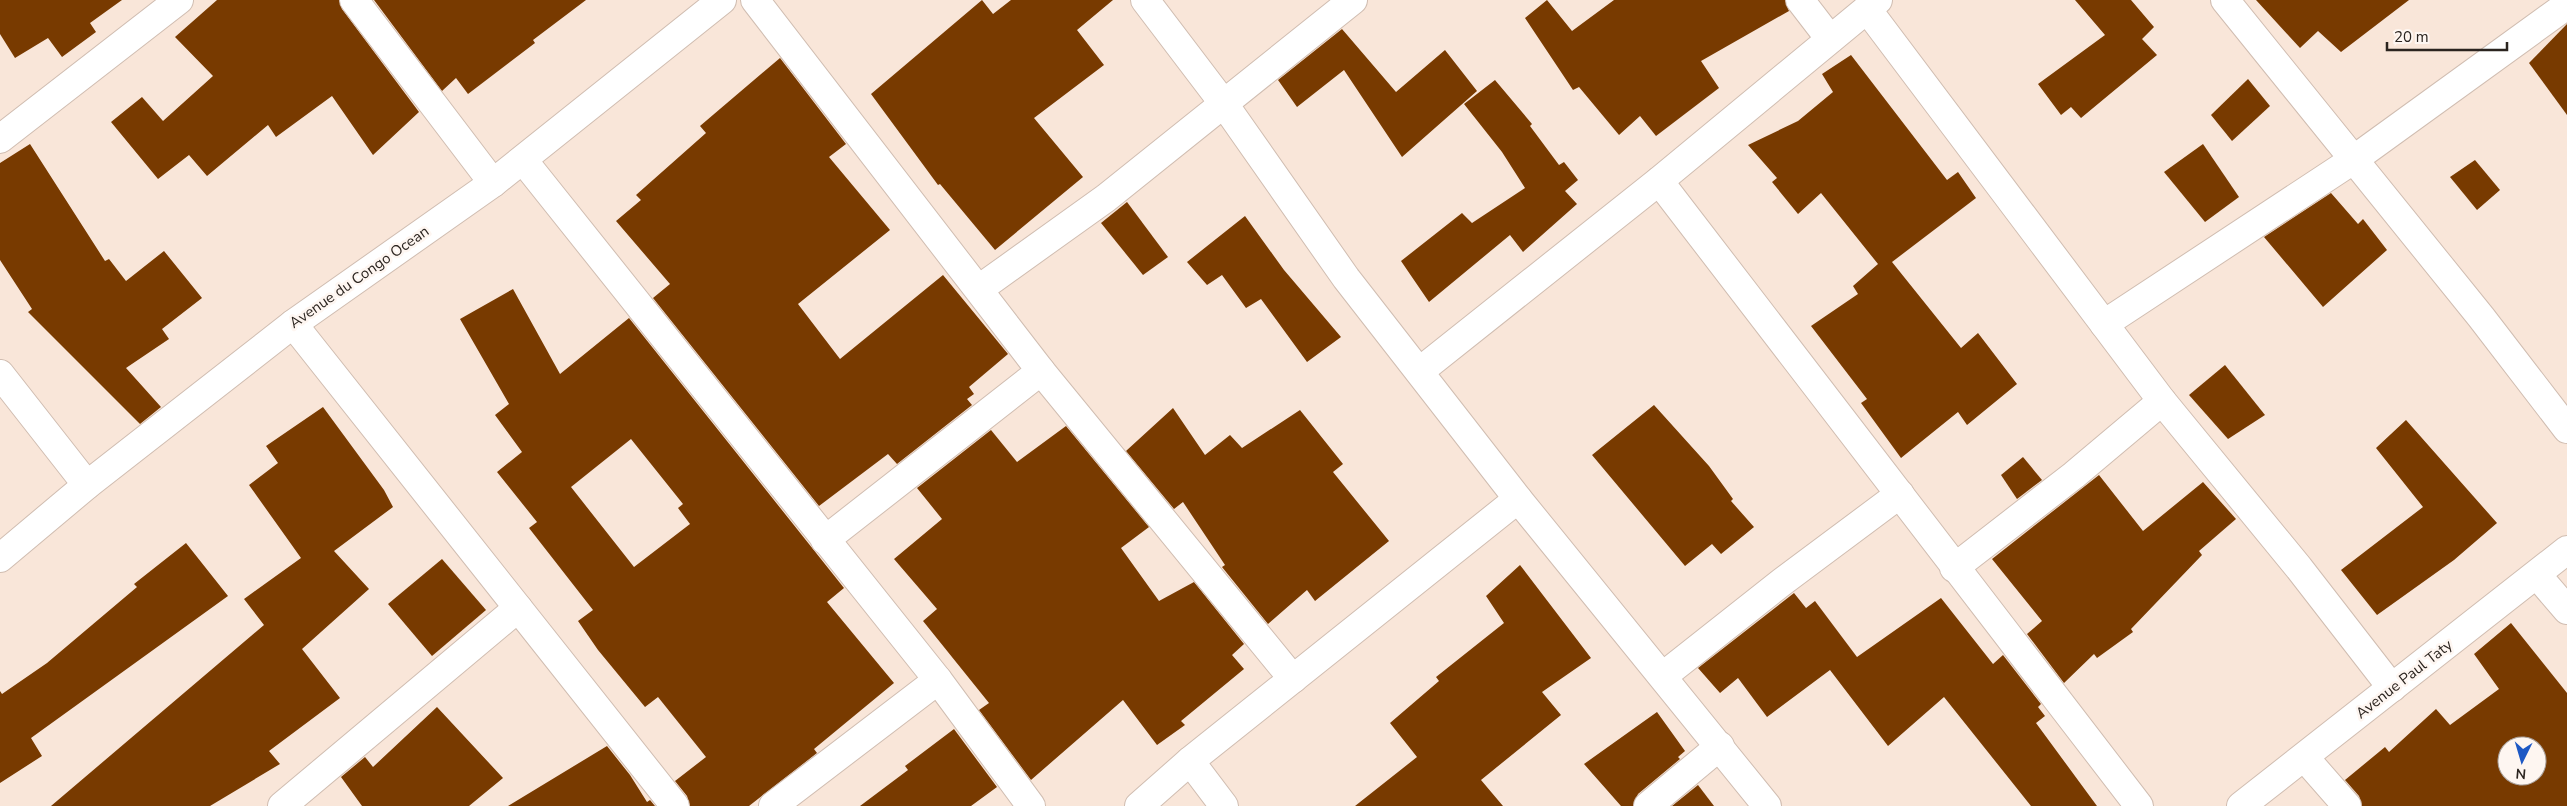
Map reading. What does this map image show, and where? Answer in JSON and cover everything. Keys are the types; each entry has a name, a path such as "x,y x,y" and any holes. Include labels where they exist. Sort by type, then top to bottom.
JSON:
{"street":[{"path":"0,139 178,0"},
{"path":"354,0 493,183"},
{"name":"Avenue du Congo Ocean","path":"0,558 87,485 293,324 493,183 722,0"},
{"path":"755,0 1041,371 1293,679"},
{"path":"1145,0 1224,104 1346,278 1518,499 1767,806"},
{"path":"979,289 1106,198 1353,0"},
{"path":"1800,0 1830,39"},
{"path":"2225,0 2481,318 2567,429"},
{"path":"1420,371 1659,180 1873,5 2162,401 2299,568 2392,688"},
{"path":"2104,324 2353,160 2567,5"},
{"path":"523,160 938,680 1031,806"},
{"path":"1659,180 1900,494 1954,568 2139,806"},
{"path":"293,324 675,806"},
{"path":"825,540 1041,371"},
{"path":"0,374 87,485"},
{"path":"1954,568 2074,475 2162,401"},
{"path":"1663,676 1782,582 1900,494"},
{"path":"1139,806 1190,761 1518,499"},
{"name":"Avenue Paul Taty","path":"2241,806 2305,758 2567,550"},
{"path":"2537,575 2567,610"},
{"path":"282,806 518,608"},
{"path":"772,806 938,680"},
{"path":"1648,806 1720,746"},
{"path":"2305,758 2347,806"},
{"path":"1190,761 1224,806"}],"building":[{"path":"0,0 122,0 90,23 96,32 62,57 48,38 15,58 0,34"},
{"path":"217,0 339,0 342,9 419,112 373,155 332,96 276,137 268,125 207,176 189,155 158,179 111,122 142,97 163,121 213,76 175,37"},
{"path":"374,0 586,0 533,40 535,43 468,94 456,78 442,91"},
{"path":"982,0 993,14 1011,0 1113,0 1077,30 1104,65 1034,118 1083,177 995,250 940,184 938,185 871,94"},
{"path":"1547,0 1572,31 1614,0 1785,0 1789,11 1701,61 1719,88 1656,136 1640,116 1619,135 1579,87 1573,90 1525,18"},
{"path":"2075,0 2131,0 2154,27 2142,39 2157,55 2081,118 2071,107 2061,115 2038,84 2105,35"},
{"path":"2256,0 2409,0 2341,52 2318,31 2300,48"},
{"path":"2567,24 2567,115 2529,63"},
{"path":"1342,29 1396,92 1445,50 1477,91 1402,157 1344,70 1297,107 1278,80"},
{"path":"1851,55 1947,180 1958,172 1976,198 1892,262 1961,348 1978,333 2017,384 1967,425 1958,412 1901,458 1861,403 1867,399 1811,326 1858,294 1853,286 1878,264 1821,193 1798,214 1772,182 1777,178 1748,145 1798,121 1833,92 1822,74"},
{"path":"780,58 846,144 829,157 890,230 798,304 840,359 943,275 1008,354 969,387 974,394 967,399 972,405 897,464 888,454 819,506 653,298 670,284 616,221 641,200 636,195 706,133 700,126"},
{"path":"2248,79 2270,106 2232,141 2211,115"},
{"path":"1495,80 1532,124 1530,126 1559,165 1564,162 1578,180 1565,191 1577,204 1523,252 1510,235 1429,302 1401,261 1462,213 1472,223 1525,188 1502,152 1464,104"},
{"path":"30,144 105,261 109,259 126,281 164,251 202,298 162,329 169,339 126,368 161,407 140,424 28,312 32,309 0,260 0,163"},
{"path":"2203,144 2239,197 2205,222 2164,172"},
{"path":"2475,160 2500,190 2477,210 2450,177"},
{"path":"2331,193 2358,224 2363,219 2387,250 2323,307 2264,237"},
{"path":"1127,202 1168,257 1143,275 1101,223"},
{"path":"1245,216 1284,270 1341,337 1307,362 1261,299 1246,308 1222,275 1207,285 1187,262"},
{"path":"513,289 560,374 629,318 844,588 827,602 894,683 814,749 817,753 749,806 690,806 687,796 675,781 706,757 658,697 645,707 598,650 578,621 593,610 529,528 537,522 497,472 522,452 495,415 509,404 460,319","holes":["631,439 683,504 678,508 690,524 634,567 571,487"]},
{"path":"2225,365 2265,415 2228,439 2189,395"},
{"path":"1654,405 1709,466 1733,499 1731,501 1754,527 1721,554 1712,544 1685,566 1592,455"},
{"path":"323,407 384,490 393,507 334,551 369,589 302,649 340,698 269,751 280,764 210,806 51,806 264,625 244,599 301,558 249,485 278,463 266,446"},
{"path":"1173,408 1205,455 1230,435 1242,448 1300,410 1343,464 1333,472 1389,541 1315,601 1307,590 1268,624 1222,567 1225,565 1183,502 1174,509 1126,451"},
{"path":"2406,420 2497,523 2454,560 2377,615 2341,570 2423,507 2376,448"},
{"path":"1066,426 1149,527 1121,548 1159,601 1194,582 1244,644 1232,655 1244,669 1181,721 1185,725 1157,745 1123,700 1031,780 979,710 989,703 923,621 937,609 894,559 942,519 917,488 991,430 1017,462"},
{"path":"2023,457 2042,480 2017,499 2001,475"},
{"path":"2099,475 2143,531 2203,482 2236,519 2199,551 2202,555 2131,629 2133,632 2097,658 2094,654 2064,683 2027,634 2042,621 1992,559"},
{"path":"186,543 228,596 31,738 42,756 0,783 0,691 2,694 47,663 137,587 134,584"},
{"path":"442,559 486,610 432,656 388,604"},
{"path":"1520,565 1591,658 1542,692 1561,715 1481,780 1503,806 1355,806 1417,757 1390,723 1439,681 1436,677 1504,623 1486,596"},
{"path":"1794,593 1806,608 1815,601 1857,657 1941,598 1993,664 2003,655 2041,704 2038,707 2045,716 2036,723 2097,806 2031,806 1944,697 1888,746 1830,670 1767,717 1738,678 1720,693 1698,668"},
{"path":"2511,623 2567,693 2567,806 2362,806 2359,796 2345,780 2385,747 2389,752 2436,709 2450,725 2499,689 2474,654"},
{"path":"437,707 503,778 469,806 362,806 341,777 365,757 373,767"},
{"path":"1657,712 1685,751 1678,757 1680,759 1638,794 1633,806 1621,806 1584,764"},
{"path":"954,729 997,787 971,806 860,806 908,770 905,766"},
{"path":"607,746 630,775 647,802 650,800 655,806 508,806"},
{"path":"1698,785 1714,806 1672,806"}]}
